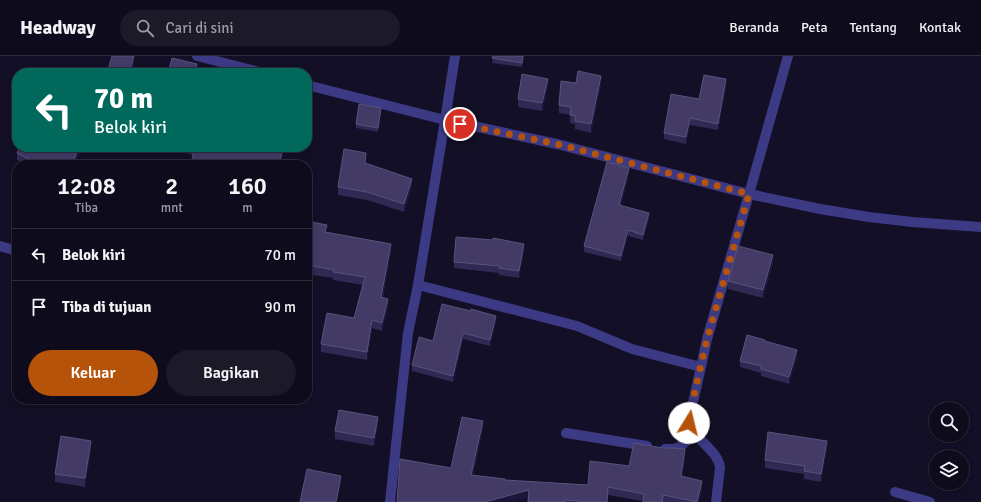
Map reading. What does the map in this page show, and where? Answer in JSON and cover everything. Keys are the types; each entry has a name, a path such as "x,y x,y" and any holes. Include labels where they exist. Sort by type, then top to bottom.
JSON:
{"street":[{"path":"197,56 244,68"},
{"path":"390,502 408,333 418,285 455,56"},
{"path":"716,502 720,463 694,432 689,423 689,417 707,339 788,56"},
{"path":"312,86 445,120 557,144 749,194 820,209 912,222 981,227"},
{"path":"0,246 12,250"},
{"path":"418,285 577,326 632,349 701,367"},
{"path":"566,433 671,449 680,447 694,432"},
{"path":"895,492 930,502"}],"building":[{"path":"112,56 134,56 130,68 108,68"},
{"path":"493,56 523,56 522,63 492,58"},
{"path":"172,58 197,64 196,68 169,68"},
{"path":"578,71 601,76 591,124 575,121 575,116 570,115 571,107 559,105 561,81 576,83"},
{"path":"522,74 548,79 542,103 518,99"},
{"path":"704,75 726,79 718,124 690,118 686,137 664,133 671,94 699,99"},
{"path":"359,104 381,108 378,128 356,124"},
{"path":"344,149 366,153 365,163 412,179 404,204 367,192 338,187"},
{"path":"77,152 74,160 30,160 17,153"},
{"path":"193,152 282,152 280,160 192,160"},
{"path":"607,162 629,168 619,205 649,213 643,235 628,230 621,256 584,246"},
{"path":"312,222 327,225 325,232 391,244 381,297 388,299 382,323 372,320 367,352 321,344 327,313 354,318 365,277 333,272 334,270 312,266"},
{"path":"456,237 493,240 493,238 524,244 519,271 499,268 500,266 454,262"},
{"path":"738,246 773,255 763,290 728,281"},
{"path":"442,304 471,311 471,309 496,316 490,340 463,333 453,376 412,365 419,337 433,341"},
{"path":"747,335 797,350 789,377 761,369 761,366 740,361"},
{"path":"339,410 378,417 374,438 335,431"},
{"path":"462,417 483,421 471,475 505,480 588,485 590,461 629,466 634,443 663,448 685,449 681,476 702,481 697,502 663,495 662,502 643,502 644,494 608,487 607,502 565,500 565,502 528,502 529,490 485,502 397,502 400,459 451,468"},
{"path":"768,432 827,441 821,474 804,471 805,466 765,460"},
{"path":"61,436 91,441 85,478 55,474"},
{"path":"307,469 341,476 336,502 300,502"}],"route":[{"path":"460,124 557,144 749,194 707,339 689,417 689,423"}]}
